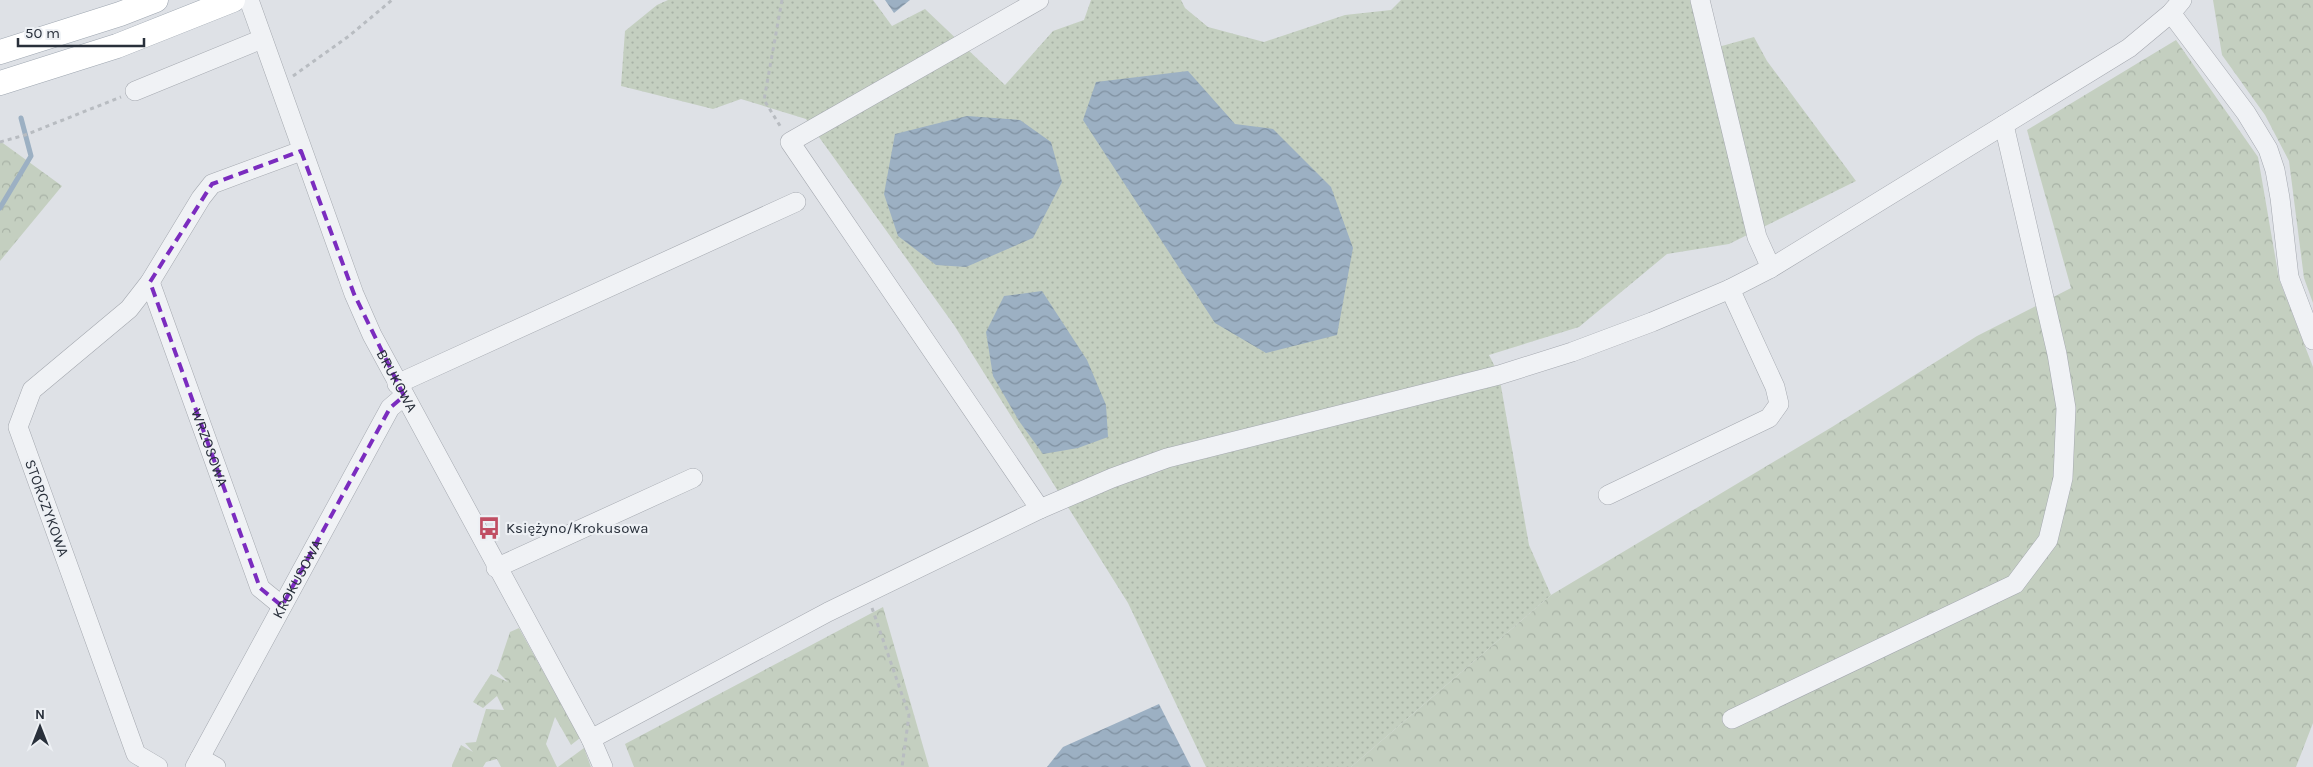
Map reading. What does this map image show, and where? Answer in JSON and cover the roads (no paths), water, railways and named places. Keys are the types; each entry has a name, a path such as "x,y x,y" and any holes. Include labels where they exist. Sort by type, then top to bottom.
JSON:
{"main road":[{"path":"0,52 120,14 156,0"},
{"path":"0,83 117,46 200,15 233,0"}],"street":[{"name":"BRUKOWA","path":"248,0 354,294 401,390 496,568 591,739 603,767"},
{"path":"1039,0 790,142 1040,509"},
{"path":"1700,0 1757,236 1771,268"},
{"path":"591,739 828,612 1040,509 1112,478 1166,458 1482,381 1572,352 1652,322 1730,289 1771,268 2129,48 2176,6 2268,149 2275,170 2280,198 2289,277 2313,340"},
{"path":"135,91 262,39"},
{"path":"1732,719 2015,584 2048,540 2063,478 2066,408 2056,354 2004,125"},
{"name":"STORCZYKOWA","path":"158,767 136,754 18,427 32,390 129,309 150,282 201,198 212,184 301,151"},
{"path":"401,390 796,202"},
{"name":"WRZOSOWA","path":"150,282 260,588 282,606"},
{"path":"1608,496 1769,418 1779,404 1775,387 1730,289"},
{"name":"KROKUSOWA","path":"197,763 401,390"},
{"path":"496,568 692,478"},
{"path":"197,763 216,767"}],"water":[{"path":"885,0 910,0 894,13"},
{"path":"1188,71 1235,124 1273,129 1331,187 1353,248 1337,335 1266,353 1215,323 1083,120 1096,82"},
{"path":"967,116 1020,120 1051,142 1062,182 1033,238 966,267 936,265 898,236 884,194 895,134"},
{"path":"1042,291 1087,360 1106,405 1108,437 1078,448 1043,454 1019,421 993,376 986,332 1004,296"},
{"path":"1159,704 1191,767 1047,767 1063,747"}],"waterway":[{"path":"0,208 31,156 21,118"}],"place":[{"name":"Księżyno/Krokusowa","path":"489,528"}]}
